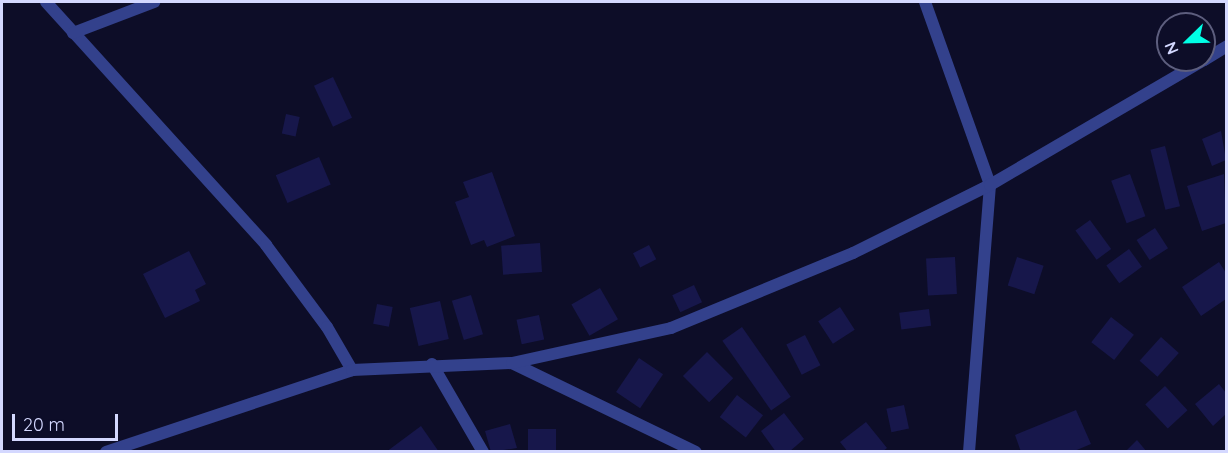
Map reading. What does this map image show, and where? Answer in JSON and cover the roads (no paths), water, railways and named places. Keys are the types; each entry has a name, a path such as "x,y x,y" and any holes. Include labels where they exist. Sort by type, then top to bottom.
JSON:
{"street":[{"path":"46,2 266,245 327,327 352,370"},
{"path":"74,33 154,2"},
{"path":"925,2 990,185 969,452"},
{"path":"106,452 352,370 432,364 512,363 671,328 853,253 990,185 1183,72"},
{"path":"512,363 696,452"},
{"path":"432,364 483,452"}]}
